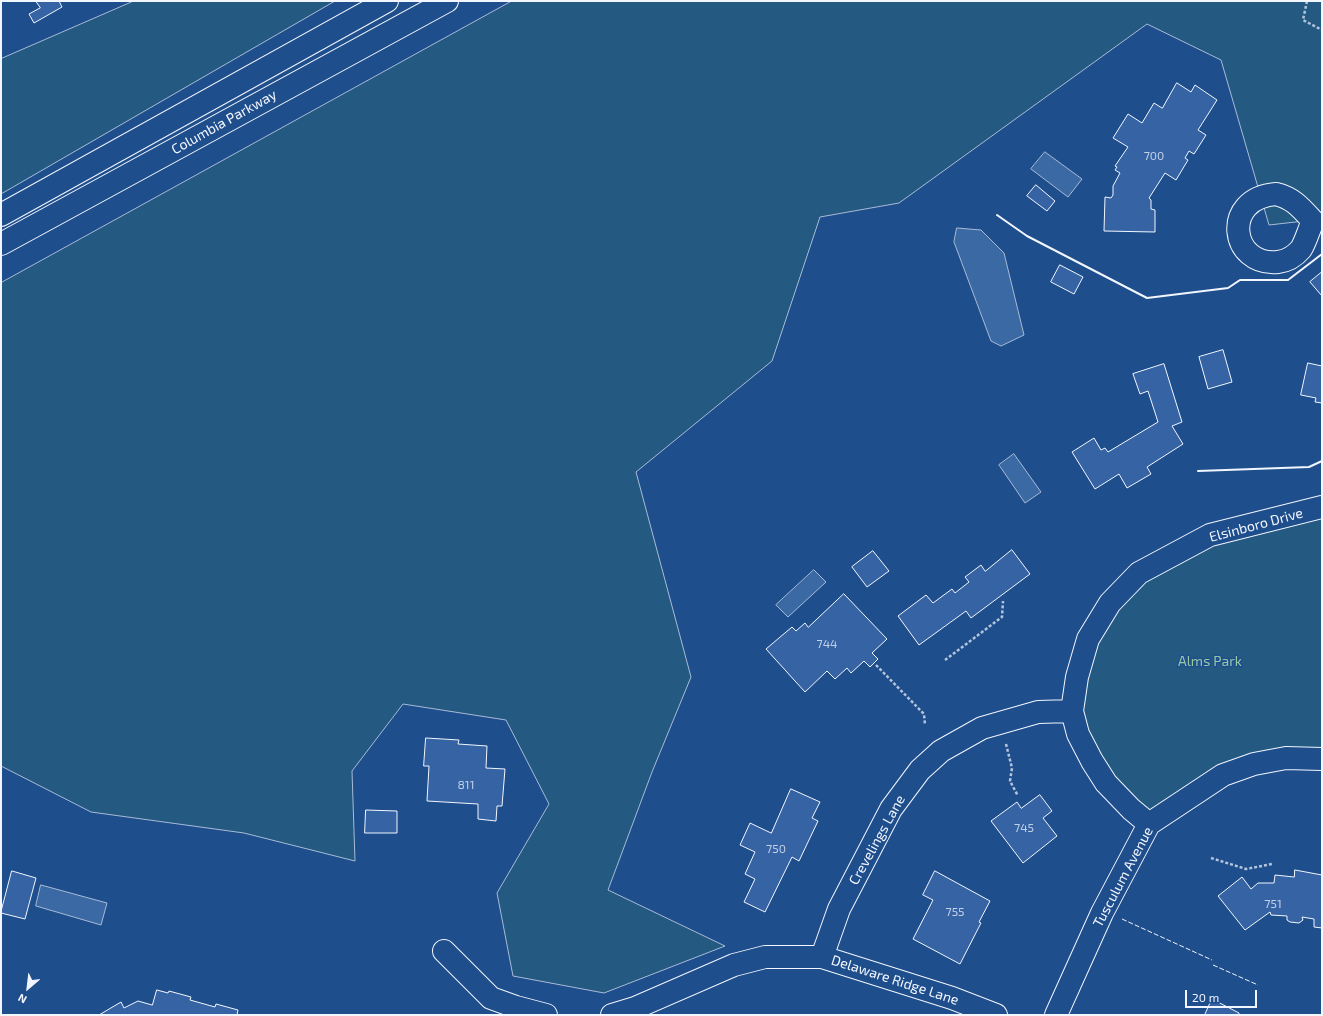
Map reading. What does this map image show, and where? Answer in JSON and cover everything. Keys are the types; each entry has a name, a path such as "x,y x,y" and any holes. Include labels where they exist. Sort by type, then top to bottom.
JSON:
{"main road":[{"name":"Columbia Parkway","path":"1,215 387,1"},
{"name":"Columbia Parkway","path":"1,244 447,1"},
{"name":"Elsinboro Drive","path":"1072,711 1077,677 1088,639 1110,604 1139,574 1210,535 1322,508"},
{"name":"Crevelings Lane","path":"822,957 839,909 891,810 920,770 941,751 982,728 1038,712 1072,711"},
{"path":"1072,711 1078,734 1092,761 1106,783 1131,809 1149,824"},
{"name":"Tusculum Avenue","path":"1056,1015 1102,913 1149,824 1223,775 1254,764 1286,758 1322,759"},
{"path":"444,951 491,998 516,1007 546,1015"},
{"name":"Delaware Ridge Lane","path":"612,1015 635,1008 734,965 765,957 822,957 952,998 996,1015"}],"path":[{"path":"1307,1 1303,20 1322,30"},
{"path":"945,660 1002,617 1003,601"},
{"path":"876,665 924,714 925,725"},
{"path":"999,722 1012,768 1010,781 1018,796"},
{"path":"1211,858 1246,869 1272,864"}],"green space":[{"path":"134,1 335,1 1,194 1,59"},
{"path":"512,1 1322,1 1322,219 1269,225 1221,60 1147,24 899,203 820,217 772,361 636,472 691,677 652,772 608,890 725,946 604,993 513,976 497,893 549,804 506,720 403,704 352,771 355,861 244,833 91,812 1,766 1,283"},
{"name":"Alms Park","path":"1322,507 1322,759 1254,764 1149,824 1092,761 1077,677 1110,603 1210,535"}],"shaded area":[{"path":"1045,152 1082,179 1068,197 1031,169"},
{"path":"957,228 981,230 1004,253 1024,335 1001,346 991,341 954,242"},
{"path":"1014,454 1041,492 1025,503 999,465"},
{"path":"814,570 826,582 788,617 776,605"},
{"path":"41,885 107,903 101,925 36,906"}],"building":[{"path":"36,1 59,1 62,7 34,23 29,14 40,8"},
{"path":"1177,83 1191,92 1195,85 1217,100 1198,130 1206,135 1194,154 1189,151 1185,158 1188,160 1176,180 1165,173 1149,198 1151,200 1151,209 1155,210 1155,232 1104,231 1105,197 1111,198 1113,195 1113,186 1120,173 1115,170 1117,167 1115,166 1128,147 1113,138 1128,114 1142,123 1154,103 1162,108"},
{"path":"1036,185 1055,201 1047,211 1027,196"},
{"path":"1060,265 1083,277 1074,294 1051,282"},
{"path":"1322,272 1322,296 1310,282"},
{"path":"1223,350 1232,382 1208,389 1199,357"},
{"path":"1308,363 1322,366 1322,403 1315,402 1316,398 1301,395"},
{"path":"1164,364 1182,422 1172,426 1183,444 1147,467 1151,474 1127,488 1119,474 1095,489 1072,452 1094,438 1101,450 1105,448 1108,452 1158,422 1148,391 1140,394 1133,374"},
{"path":"1012,550 1030,574 971,618 966,611 919,645 898,616 926,595 933,603 952,589 955,593 969,582 965,577 981,565 985,571"},
{"path":"873,551 889,571 867,587 852,567"},
{"path":"844,594 887,639 872,653 878,659 870,667 864,661 851,673 847,668 835,679 827,671 805,692 766,649 792,627 796,631 805,623 808,627"},
{"path":"426,738 459,740 458,744 487,746 486,768 505,769 502,806 497,806 496,821 478,819 478,804 427,801 429,766 424,766"},
{"path":"791,789 820,802 812,818 818,821 799,861 792,857 765,912 744,902 755,879 745,874 755,852 740,845 750,823 771,833"},
{"path":"1040,795 1052,811 1043,818 1057,836 1023,863 991,821 1017,802 1021,808"},
{"path":"366,810 397,811 397,833 365,833"},
{"path":"1295,870 1322,875 1322,928 1314,927 1314,919 1302,917 1303,920 1299,923 1290,922 1287,920 1287,916 1271,915 1270,912 1245,930 1218,896 1242,877 1251,889 1258,883 1274,883 1275,875 1294,877"},
{"path":"12,871 36,878 25,919 1,913"},
{"path":"935,871 990,901 979,922 981,923 960,964 913,939 933,900 923,895"},
{"path":"157,990 168,993 169,991 191,997 190,1000 215,1007 216,1004 238,1010 237,1015 99,1015 121,1002 124,1008 138,1001 152,1005"},
{"path":"1212,999 1239,1013 1239,1015 1205,1015"}],"fence":[{"path":"1122,919 1212,960"},
{"path":"1213,965 1258,985"}],"wall":[{"path":"997,215 1027,236 1147,298 1228,288 1240,280 1288,280 1322,254"},
{"path":"1198,471 1309,467 1322,461"}]}
